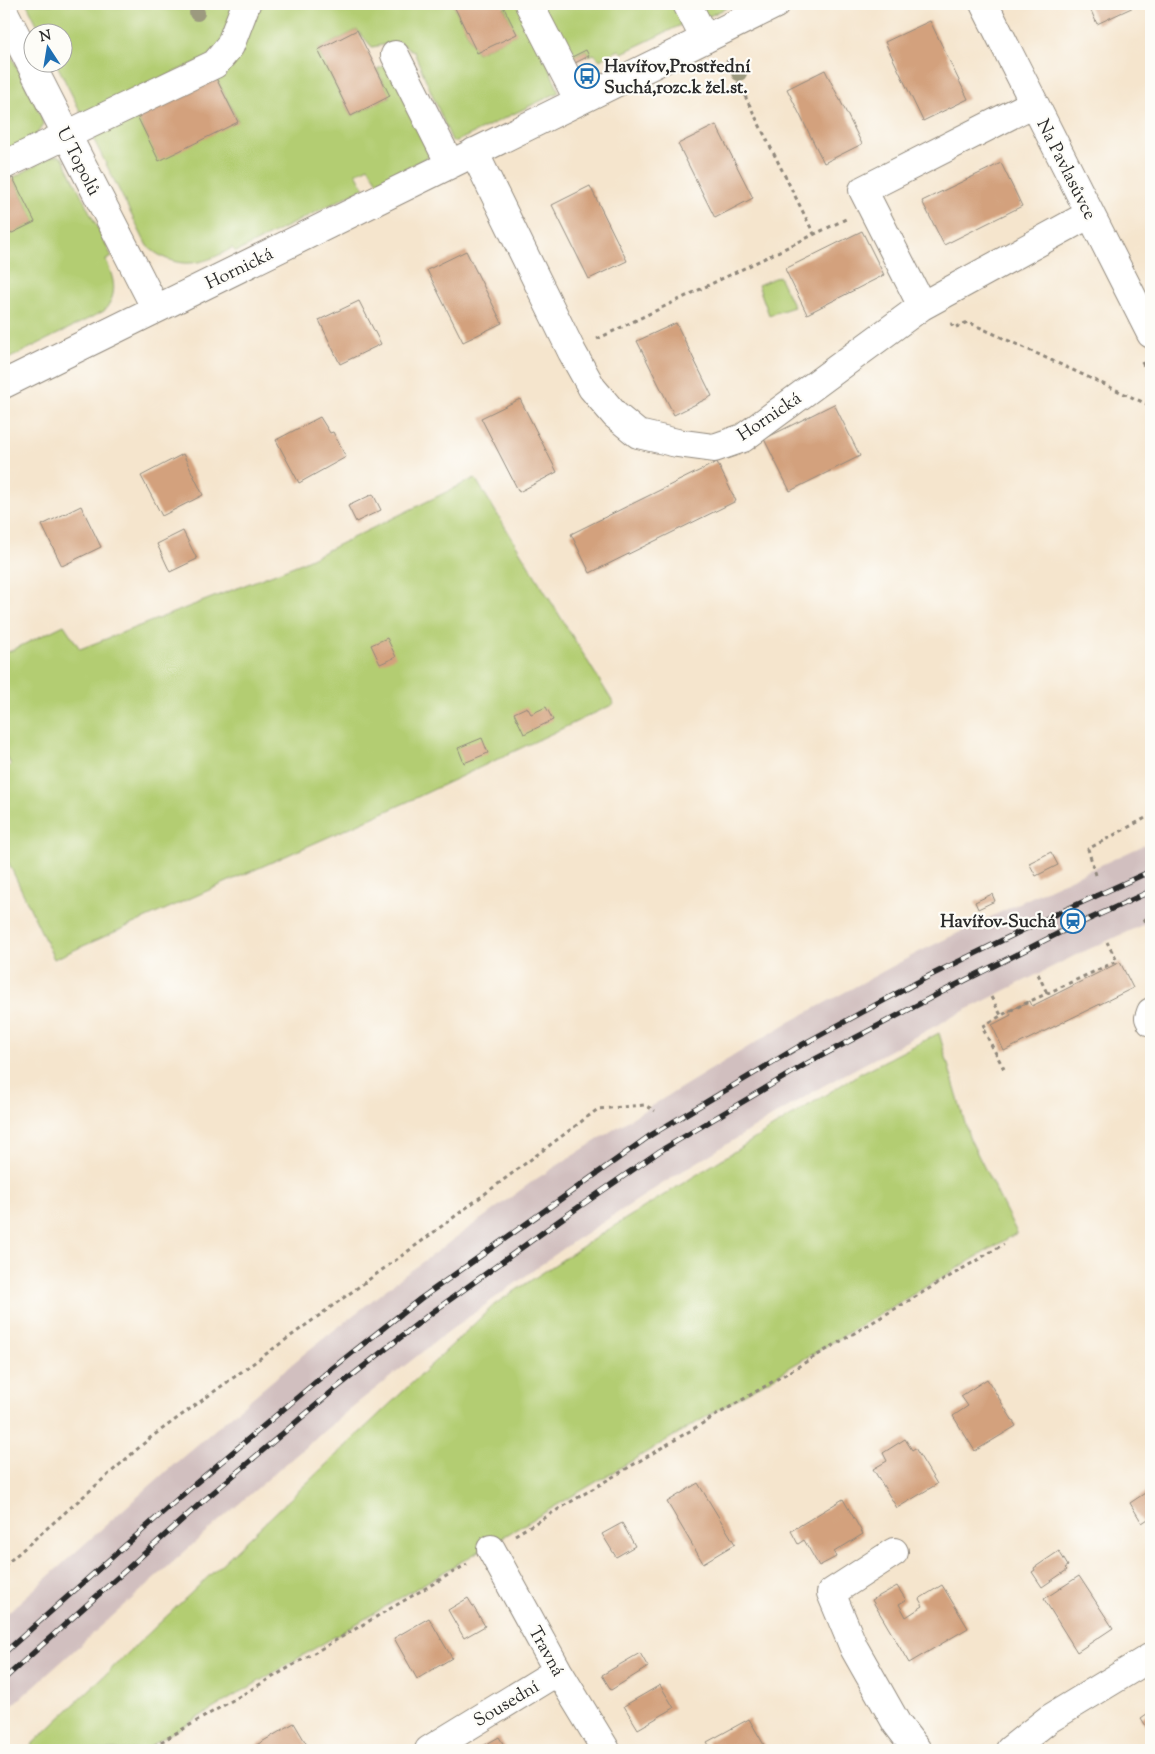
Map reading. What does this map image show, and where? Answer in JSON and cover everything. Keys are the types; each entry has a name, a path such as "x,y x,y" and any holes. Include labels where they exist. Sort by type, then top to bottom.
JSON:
{"street":[{"path":"4,165 215,64 230,46 246,4"},
{"path":"529,4 579,100"},
{"path":"687,4 709,37"},
{"name":"Hornická","path":"4,384 776,4"},
{"name":"Na Pavlasůvce","path":"984,4 1151,334"},
{"name":"U Topolů","path":"4,12 65,135 156,309"},
{"path":"395,55 462,158"},
{"path":"929,303 863,190 1034,103"},
{"name":"Hornická","path":"462,158 592,388 615,415 638,434 677,443 714,448 743,438 929,303 1090,214"},
{"path":"1151,1012 1149,1018 1151,1022"},
{"name":"Travná","path":"491,1549 558,1671 606,1750"},
{"path":"894,1552 831,1592 854,1648 897,1724 918,1750"},
{"path":"1010,1750 1049,1718 1151,1657"},
{"name":"Sousední","path":"429,1750 558,1671"}],"path":[{"path":"709,37 814,234"},
{"path":"572,352 872,206"},
{"path":"929,303 954,328 968,322 1151,406"},
{"path":"1096,875 1088,849 1151,815"},
{"path":"1144,918 1151,935"},
{"path":"1004,1069 982,1027 1047,993 1117,961 1107,942"},
{"path":"1038,974 1047,993"},
{"path":"991,997 1001,1016"},
{"path":"4,1566 150,1438 414,1247 598,1109 645,1105 655,1111"},
{"path":"147,1750 491,1549 1004,1244"}],"shaded area":[{"path":"1151,842 1151,921 1076,955 952,1017 823,1086 676,1175 574,1241 445,1334 351,1408 219,1521 4,1713 4,1616 171,1467 305,1353 402,1277 533,1181 638,1114 786,1024 919,952 1046,890"}],"green space":[{"path":"27,4 236,4 223,41 208,57 82,115 60,72 72,72 72,22 36,22"},
{"path":"251,4 453,4 477,53 516,34 504,7 510,4 523,4 559,92 455,142 452,141 414,52 399,42 372,47 357,30 318,50 351,116 390,97 377,69 393,62 434,154 378,182 368,167 356,173 364,188 236,252 232,248 210,259 199,262 178,262 168,259 157,254 147,246 91,134 106,132 137,116 159,160 238,121 216,78"},
{"path":"540,4 679,4 685,23 622,53 619,50 600,60 594,54 589,56 586,50 572,57"},
{"path":"692,4 735,4 705,18"},
{"path":"4,41 41,116 43,125 36,135 4,154"},
{"path":"52,156 63,158 112,257 106,260 114,286 112,298 104,311 4,361 4,237 35,222 13,178"},
{"path":"779,276 794,307 769,315 758,285"},
{"path":"475,478 614,704 407,802 54,959 4,853 4,769 11,765 4,751 4,654 64,625 80,649 299,564"},
{"path":"939,1033 969,1137 1017,1233 143,1750 26,1750 495,1304 606,1231 859,1074"}],"building":[{"path":"453,4 502,4 517,34 477,53"},
{"path":"1088,4 1140,4 1097,24"},
{"path":"930,21 968,99 923,121 885,42"},
{"path":"357,30 390,96 351,116 318,50"},
{"path":"586,50 589,56 575,63 572,57"},
{"path":"825,70 862,144 824,163 787,89"},
{"path":"216,78 238,122 159,161 137,116"},
{"path":"716,125 753,198 715,218 678,144"},
{"path":"1001,163 1022,206 944,245 922,201"},
{"path":"13,178 35,222 4,237 4,183"},
{"path":"590,186 627,261 589,279 552,205"},
{"path":"862,231 884,275 807,314 785,269"},
{"path":"466,251 502,323 463,342 427,270"},
{"path":"359,301 381,344 340,364 319,320"},
{"path":"676,323 712,396 674,415 637,341"},
{"path":"520,399 557,472 519,492 481,418"},
{"path":"834,404 860,456 790,491 764,439"},
{"path":"320,417 330,433 333,432 346,457 299,483 276,440"},
{"path":"183,454 203,495 162,516 141,476"},
{"path":"717,462 736,501 590,573 571,534"},
{"path":"373,494 381,510 356,522 348,506"},
{"path":"81,506 101,547 62,566 42,525"},
{"path":"183,531 197,559 170,572 157,544"},
{"path":"387,638 396,657 380,664 371,645"},
{"path":"527,707 531,714 546,707 553,720 524,734 514,713"},
{"path":"482,738 488,753 464,763 458,748"},
{"path":"1051,852 1058,865 1036,876 1029,863"},
{"path":"992,894 995,901 978,909 975,902"},
{"path":"1120,962 1133,988 1004,1051 992,1025 1011,1015 1009,1011 1030,1001 1032,1006"},
{"path":"987,1379 1016,1426 975,1451 953,1416 968,1406 961,1396"},
{"path":"905,1439 912,1450 915,1448 937,1484 897,1508 873,1469 887,1461 883,1453"},
{"path":"698,1483 735,1544 703,1563 667,1502"},
{"path":"1151,1489 1151,1517 1142,1523 1130,1503"},
{"path":"843,1499 863,1534 834,1552 836,1557 819,1566 804,1540 798,1544 791,1531"},
{"path":"622,1523 635,1546 616,1557 602,1534"},
{"path":"1059,1551 1068,1566 1065,1568 1067,1570 1042,1587 1032,1572 1035,1570 1034,1568"},
{"path":"1079,1576 1113,1628 1077,1652 1044,1599"},
{"path":"942,1585 968,1628 909,1663 872,1600 897,1586 906,1600 899,1604 906,1617 923,1606 919,1599"},
{"path":"468,1598 485,1626 464,1638 448,1610"},
{"path":"429,1618 452,1658 417,1679 394,1638"},
{"path":"640,1653 648,1667 611,1690 602,1675"},
{"path":"660,1685 674,1708 638,1729 624,1706"},
{"path":"1151,1711 1151,1734 1141,1718"},
{"path":"749,1719 767,1750 712,1750 707,1742"},
{"path":"294,1723 310,1750 248,1750"},
{"path":"499,1737 507,1750 476,1750"}],"railway":[{"path":"4,1653 189,1489 324,1375 420,1299 651,1135 798,1047 929,976 1054,915 1151,871"},
{"path":"4,1679 202,1502 335,1389 430,1314 560,1220 660,1151 806,1064 938,994 1063,931 1151,891"}],"place":[{"name":"Havířov,Prostřední Suchá,rozc.k žel.st.","path":"587,76"},
{"name":"Havířov-Suchá","path":"1073,921"}]}
